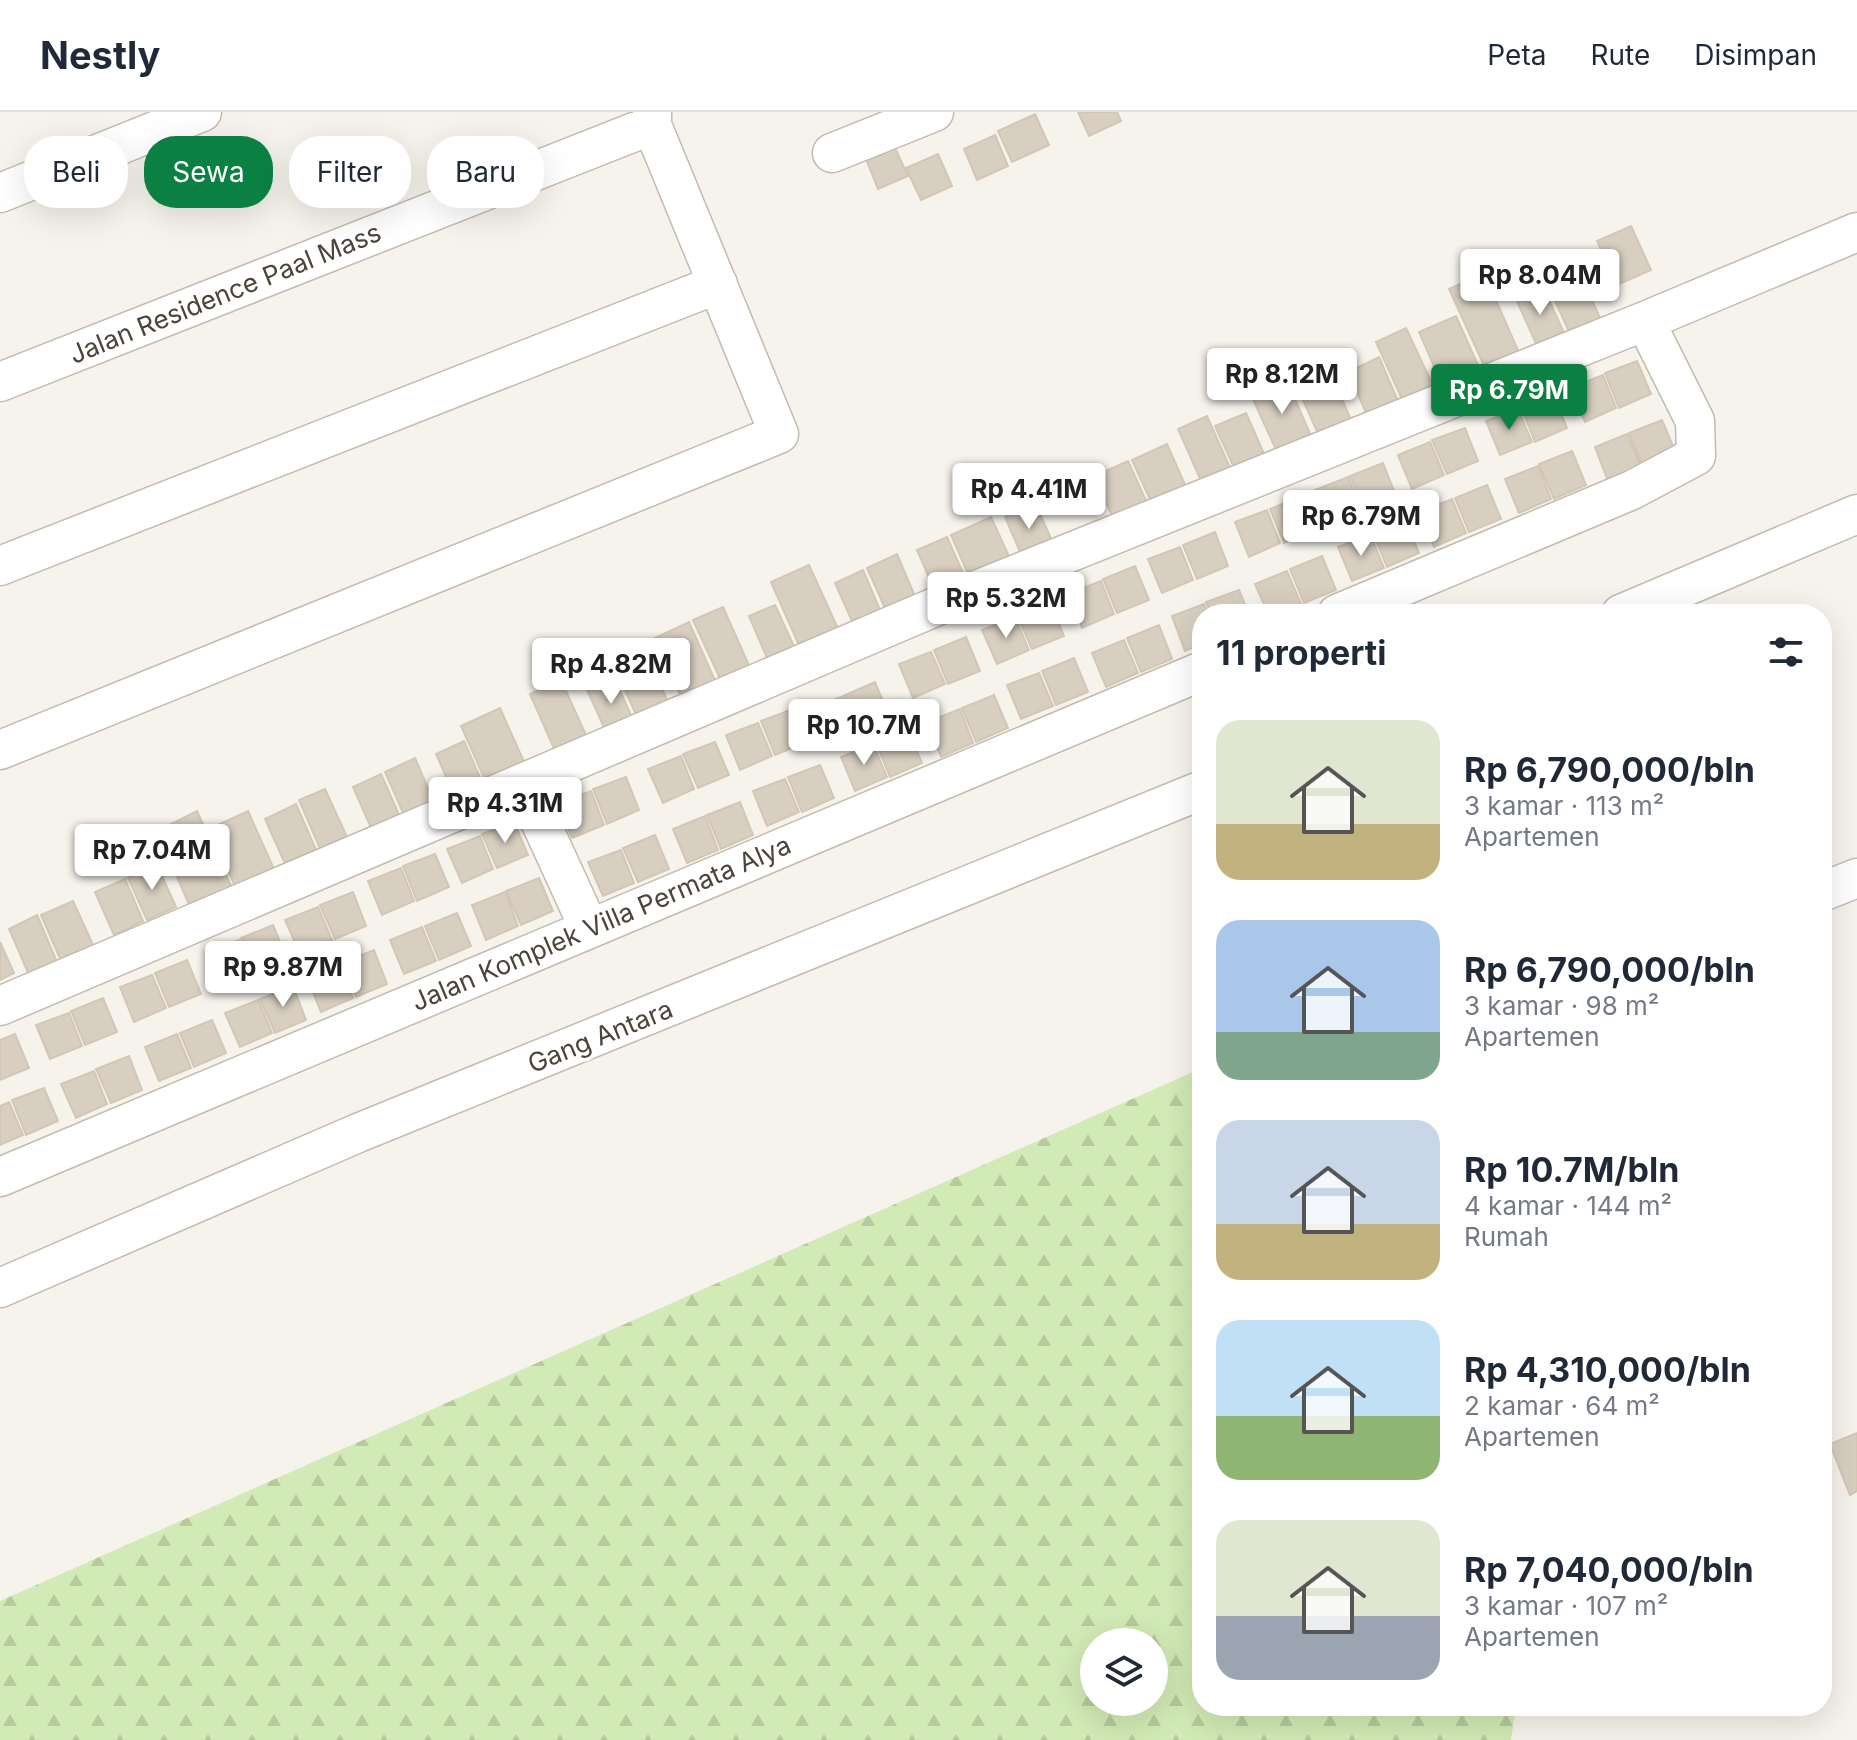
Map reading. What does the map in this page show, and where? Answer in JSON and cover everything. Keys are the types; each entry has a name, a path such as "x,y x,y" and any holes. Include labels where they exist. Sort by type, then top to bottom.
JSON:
{"street":[{"path":"0,193 202,112"},
{"path":"832,153 934,112"},
{"path":"0,750 779,434 718,284 644,123"},
{"name":"Jalan Residence Paal Mass","path":"0,382 644,123"},
{"path":"0,1006 942,604 1645,321 1857,232"},
{"path":"0,566 718,284"},
{"path":"1361,604 1632,490 1696,456 1695,421 1645,321"},
{"path":"1645,604 1857,514"},
{"name":"Jalan Komplek Villa Permata Alya","path":"0,1177 1192,675"},
{"path":"523,784 589,928"},
{"name":"Gang Antara","path":"0,1288 358,1133 1192,794"},
{"path":"1832,888 1857,878"}],"green space":[{"path":"1192,1072 1192,1716 1515,1716 1511,1740 0,1740 0,1601"}],"building":[{"path":"1078,112 1117,112 1121,121 1089,136"},
{"path":"1035,114 1049,145 1012,162 998,131"},
{"path":"995,135 1008,166 977,180 964,149"},
{"path":"894,146 908,176 878,189 866,159"},
{"path":"938,154 952,186 921,200 906,168"},
{"path":"1631,226 1651,270 1617,285 1597,241"},
{"path":"1575,262 1600,318 1569,332 1544,276"},
{"path":"1484,273 1520,355 1486,370 1449,289"},
{"path":"1543,287 1565,335 1538,348 1516,299"},
{"path":"1456,316 1481,372 1444,389 1419,332"},
{"path":"1406,328 1436,392 1405,406 1376,342"},
{"path":"1379,357 1401,408 1370,422 1348,372"},
{"path":"1637,361 1651,394 1619,408 1605,373"},
{"path":"1603,375 1616,408 1585,422 1570,388"},
{"path":"1332,377 1353,424 1320,438 1299,391"},
{"path":"1286,379 1312,438 1278,454 1251,395"},
{"path":"1553,394 1567,428 1535,442 1521,407"},
{"path":"1518,409 1532,442 1500,455 1486,421"},
{"path":"1246,413 1265,456 1235,470 1215,426"},
{"path":"1207,416 1231,470 1202,483 1178,429"},
{"path":"1662,420 1676,453 1643,467 1629,433"},
{"path":"1465,428 1478,461 1447,474 1432,440"},
{"path":"1627,434 1641,467 1608,481 1595,447"},
{"path":"1430,442 1444,475 1412,489 1398,455"},
{"path":"1167,444 1186,487 1151,502 1132,460"},
{"path":"1572,451 1586,485 1554,499 1539,464"},
{"path":"1128,461 1148,505 1114,520 1094,476"},
{"path":"1383,463 1396,496 1365,510 1350,476"},
{"path":"1538,466 1551,499 1519,513 1505,479"},
{"path":"1348,477 1362,511 1330,524 1315,490"},
{"path":"1487,485 1501,519 1469,532 1455,498"},
{"path":"1302,496 1315,529 1284,543 1270,509"},
{"path":"1452,499 1466,533 1434,547 1420,512"},
{"path":"1035,503 1054,545 1023,559 1005,517"},
{"path":"1267,510 1280,543 1249,557 1235,522"},
{"path":"991,517 1012,563 971,581 951,535"},
{"path":"1405,520 1419,553 1387,567 1373,533"},
{"path":"1215,532 1228,566 1197,579 1183,545"},
{"path":"1370,534 1384,568 1352,581 1338,547"},
{"path":"947,537 968,584 938,598 917,550"},
{"path":"1180,547 1193,580 1162,593 1148,559"},
{"path":"897,554 917,601 888,615 867,568"},
{"path":"1322,556 1336,590 1304,603 1290,569"},
{"path":"809,565 840,633 801,650 771,582"},
{"path":"1135,566 1149,600 1117,613 1103,579"},
{"path":"863,570 883,617 856,630 835,583"},
{"path":"1287,571 1301,604 1264,604 1255,584"},
{"path":"1101,581 1114,614 1082,628 1068,594"},
{"path":"1239,590 1245,604 1207,604"},
{"path":"1050,602 1064,636 1032,649 1017,615"},
{"path":"775,605 797,653 770,665 749,616"},
{"path":"723,607 751,670 722,683 693,620"},
{"path":"1192,608 1192,648 1185,651 1172,616"},
{"path":"1015,617 1029,650 997,664 982,630"},
{"path":"689,622 717,685 683,701 655,638"},
{"path":"1159,625 1172,659 1141,672 1127,638"},
{"path":"966,637 980,671 948,684 934,650"},
{"path":"1124,640 1138,673 1106,687 1092,653"},
{"path":"931,652 945,684 913,698 899,664"},
{"path":"1074,658 1088,692 1056,705 1042,671"},
{"path":"650,662 669,704 638,719 619,677"},
{"path":"1039,673 1053,706 1021,719 1007,685"},
{"path":"614,677 634,722 607,734 587,690"},
{"path":"561,680 591,746 559,760 530,694"},
{"path":"875,682 889,716 857,730 843,696"},
{"path":"994,695 1008,728 976,742 962,708"},
{"path":"841,697 854,730 823,744 808,709"},
{"path":"500,708 525,764 486,782 461,726"},
{"path":"793,709 807,742 775,755 761,721"},
{"path":"960,709 973,743 941,757 927,722"},
{"path":"758,723 772,756 740,770 726,735"},
{"path":"908,730 922,763 890,777 876,743"},
{"path":"464,741 483,784 455,797 436,754"},
{"path":"715,742 729,775 698,788 683,754"},
{"path":"873,744 887,777 855,791 841,757"},
{"path":"681,756 694,789 663,803 648,769"},
{"path":"415,758 434,802 404,815 385,772"},
{"path":"820,765 834,798 802,812 788,777"},
{"path":"381,774 400,817 372,830 353,787"},
{"path":"626,777 639,810 607,824 593,789"},
{"path":"785,779 799,812 767,826 753,791"},
{"path":"325,789 348,839 321,851 299,800"},
{"path":"591,791 604,825 572,838 558,804"},
{"path":"740,802 753,835 721,849 707,815"},
{"path":"296,804 317,852 286,866 265,819"},
{"path":"197,811 232,888 190,907 157,831"},
{"path":"248,811 274,869 235,886 209,829"},
{"path":"705,816 718,850 687,863 673,829"},
{"path":"514,822 528,855 497,868 482,834"},
{"path":"655,835 669,869 638,882 623,848"},
{"path":"480,836 493,869 462,883 447,849"},
{"path":"621,850 634,883 603,896 588,862"},
{"path":"435,854 449,887 417,901 403,866"},
{"path":"157,865 176,907 147,920 128,878"},
{"path":"401,868 414,901 382,915 368,881"},
{"path":"539,878 553,911 521,925 506,891"},
{"path":"125,879 143,921 114,935 95,892"},
{"path":"353,892 366,926 335,939 320,905"},
{"path":"505,892 518,926 486,940 472,905"},
{"path":"73,901 94,947 61,961 41,915"},
{"path":"318,907 332,940 300,954 285,920"},
{"path":"457,913 471,946 439,960 425,926"},
{"path":"37,915 57,962 29,975 9,929"},
{"path":"273,925 287,959 255,972 241,938"},
{"path":"422,927 436,961 404,974 390,940"},
{"path":"239,940 252,973 220,987 206,953"},
{"path":"0,942 14,973 0,980"},
{"path":"374,950 387,984 356,997 342,963"},
{"path":"187,960 201,994 169,1007 155,973"},
{"path":"339,965 353,998 321,1012 307,977"},
{"path":"152,975 166,1008 134,1022 120,987"},
{"path":"293,986 306,1020 275,1033 260,999"},
{"path":"103,998 117,1032 85,1045 71,1011"},
{"path":"258,1000 272,1033 240,1047 225,1013"},
{"path":"69,1013 82,1046 50,1059 36,1025"},
{"path":"212,1020 226,1053 194,1067 180,1033"},
{"path":"15,1034 29,1068 0,1080 0,1040"},
{"path":"177,1034 191,1068 159,1081 145,1047"},
{"path":"129,1056 142,1090 111,1103 96,1069"},
{"path":"94,1071 107,1104 76,1118 61,1084"},
{"path":"44,1088 58,1121 26,1135 12,1100"},
{"path":"9,1102 23,1135 0,1145 0,1106"},
{"path":"1857,1433 1857,1491 1850,1495 1832,1449 1832,1443"}]}
